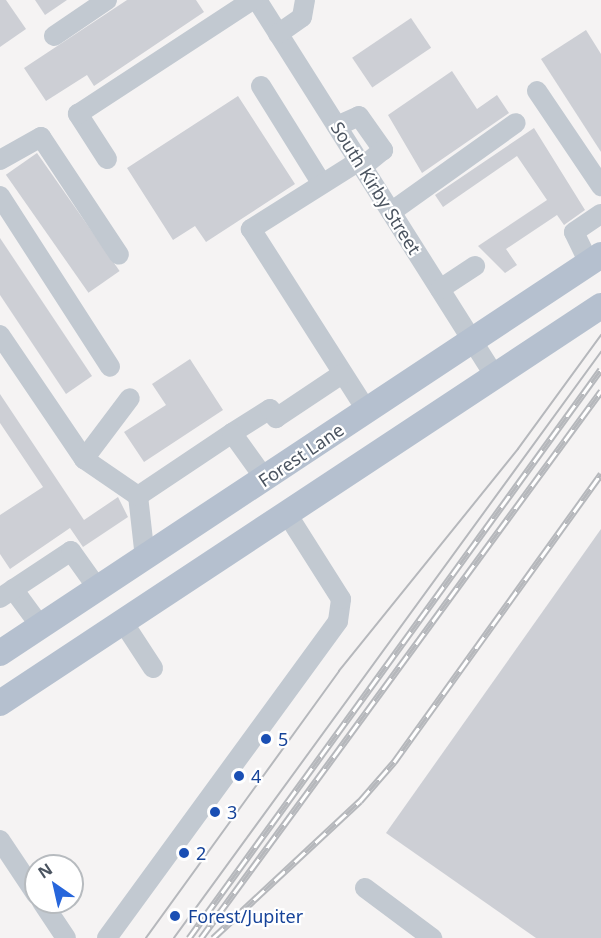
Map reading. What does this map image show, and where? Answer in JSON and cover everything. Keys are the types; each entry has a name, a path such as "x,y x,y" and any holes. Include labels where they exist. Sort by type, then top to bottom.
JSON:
{"main road":[{"name":"Forest Lane","path":"0,653 595,259"},
{"path":"0,703 601,306"},
{"path":"265,479 287,514"},
{"path":"98,589 123,622"}],"street":[{"path":"54,36 107,0"},
{"path":"107,159 78,114 254,0"},
{"name":"South Kirby Street","path":"254,0 337,126 495,377"},
{"path":"278,34 303,16 305,0"},
{"path":"261,86 322,183"},
{"path":"537,91 601,186"},
{"path":"391,212 516,123"},
{"path":"0,160 41,137 119,255"},
{"path":"361,164 322,183 250,229 367,411"},
{"path":"0,196 110,366"},
{"path":"595,259 574,232 601,214"},
{"path":"440,289 475,266"},
{"path":"0,335 84,459 138,496 145,558"},
{"path":"138,496 270,409 276,418 342,374"},
{"path":"84,459 130,398"},
{"path":"232,433 265,479"},
{"path":"107,938 338,621 341,599 287,514"},
{"path":"41,627 7,593 71,551 98,589"},
{"path":"123,622 153,668"},
{"path":"0,840 24,876"},
{"path":"365,888 432,938"},
{"path":"50,914 66,938"}],"building":[{"path":"0,0 6,0 26,29 0,47"},
{"path":"35,0 67,0 45,15"},
{"path":"127,0 196,0 204,12 94,86 87,75 46,101 24,68"},
{"path":"411,18 431,48 372,88 352,58"},
{"path":"586,30 601,54 601,152 541,59"},
{"path":"452,71 477,109 497,95 509,113 422,173 388,115"},
{"path":"238,96 295,184 206,242 195,226 173,240 127,168"},
{"path":"534,128 585,210 564,225 557,215 506,249 517,265 505,273 478,246 547,200 517,156 443,207 435,195"},
{"path":"37,153 120,271 88,293 6,175"},
{"path":"0,238 92,376 66,394 0,295"},
{"path":"190,359 223,410 144,462 124,432 166,405 152,384"},
{"path":"0,394 84,520 118,497 128,517 83,547 70,528 10,569 0,554 0,515 43,487 0,423"},
{"path":"601,529 601,938 536,938 386,833"}],"tram line":[{"path":"146,938 339,671 518,449 601,335"},
{"path":"174,938 601,352"}],"railway":[{"path":"189,938 601,369"},
{"path":"201,938 601,391"},
{"path":"213,938 360,801 394,762 601,474"}],"place":[{"name":"5","path":"266,739"},
{"name":"4","path":"239,776"},
{"name":"3","path":"215,812"},
{"name":"2","path":"184,853"},
{"name":"Forest/Jupiter","path":"175,916"}]}
